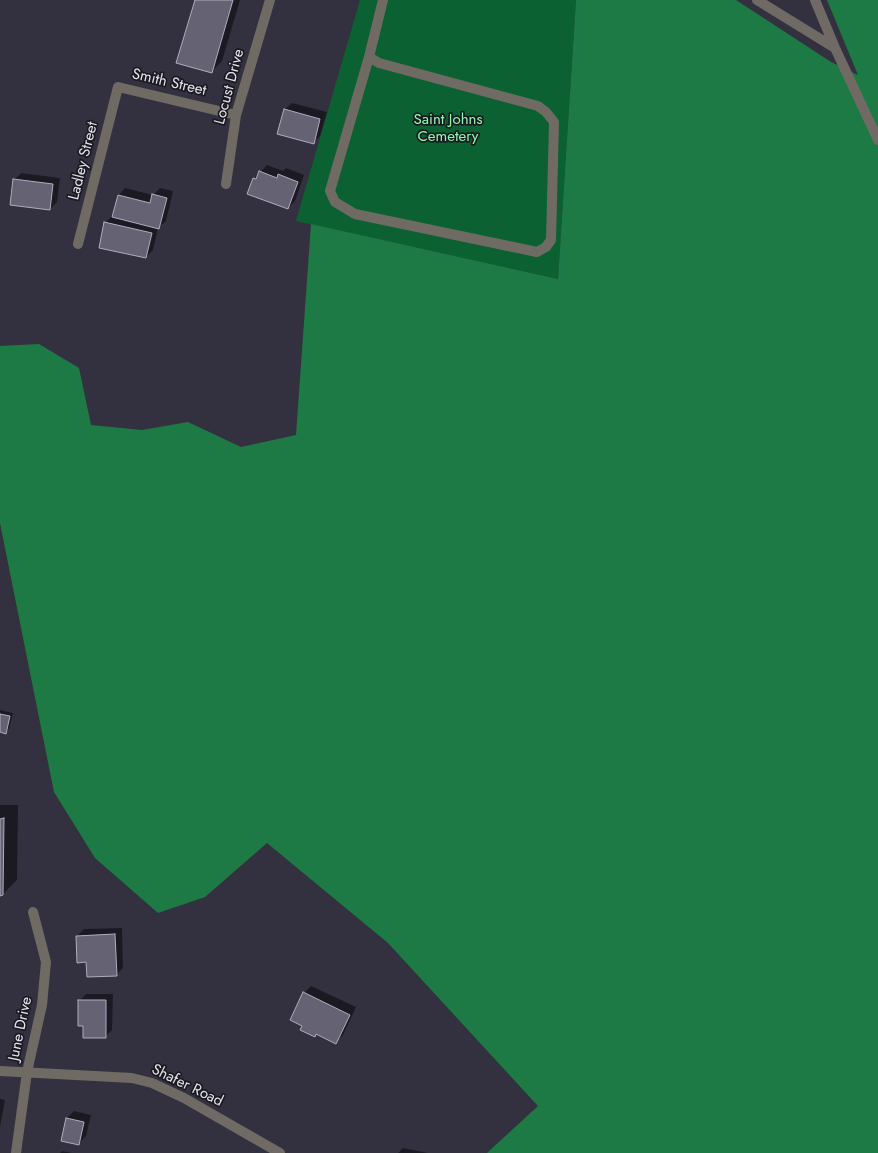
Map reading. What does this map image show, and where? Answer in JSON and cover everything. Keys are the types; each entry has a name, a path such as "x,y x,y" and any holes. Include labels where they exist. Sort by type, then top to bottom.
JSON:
{"street":[{"name":"Locust Drive","path":"226,184 236,115 270,0"},
{"path":"369,57 379,64 538,106 546,112 554,122 551,240 546,247 536,252 355,214 335,202 330,190 369,57 383,0"},
{"path":"757,0 835,48"},
{"path":"815,0 835,48 878,140"},
{"name":"Smith Street","path":"118,87 236,115"},
{"name":"Ladley Street","path":"78,244 118,87"},
{"name":"June Drive","path":"16,1153 27,1072 42,1005 46,962 34,912"},
{"name":"Shafer Road","path":"0,1071 132,1078 152,1083 184,1098 280,1153"}],"green space":[{"name":"Saint Johns Cemetery","path":"360,0 576,0 558,279 296,221"},
{"path":"576,0 736,0 831,62 858,75 827,0 878,0 878,1153 487,1153 538,1106 388,943 267,843 205,897 158,913 95,858 54,792 0,523 0,346 39,344 79,368 91,425 142,430 188,422 241,447 296,435 311,224 558,279"}],"building":[{"path":"195,0 233,0 212,73 176,63"},
{"path":"284,109 320,119 314,144 277,134"},
{"path":"259,171 277,178 278,174 298,182 288,209 247,194 253,178 256,179"},
{"path":"13,179 53,184 50,210 10,205"},
{"path":"152,194 167,198 159,229 112,217 118,195 150,203"},
{"path":"104,222 152,233 146,258 99,248"},
{"path":"0,714 10,716 6,734 0,732"},
{"path":"4,818 3,895 0,896 0,819"},
{"path":"115,934 117,976 87,977 86,962 77,963 76,936"},
{"path":"303,992 350,1015 336,1044 316,1034 315,1037 300,1030 302,1026 290,1020"},
{"path":"78,1000 106,1000 106,1038 83,1038 83,1026 78,1026"},
{"path":"66,1118 84,1122 79,1145 61,1141"}]}
